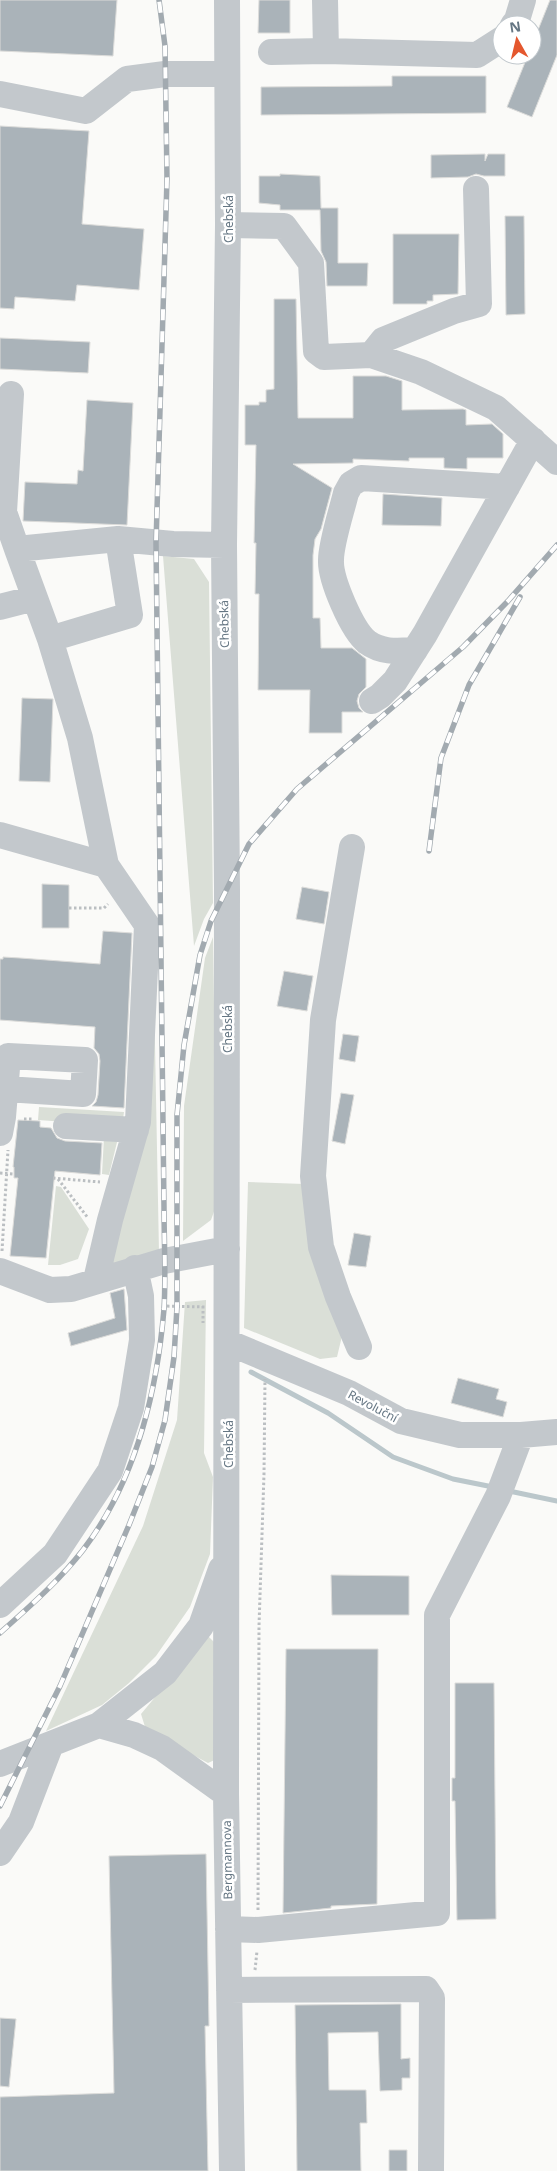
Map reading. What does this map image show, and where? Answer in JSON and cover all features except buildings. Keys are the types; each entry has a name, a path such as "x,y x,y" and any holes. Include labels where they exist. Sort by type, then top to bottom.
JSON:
{"street":[{"name":"Chebská","path":"228,0 228,225 224,545 227,880 228,1550"},
{"path":"325,0 326,51"},
{"path":"518,15 523,0"},
{"path":"271,52 326,51 477,55 492,45"},
{"path":"0,94 86,111 127,79 165,74 227,74"},
{"path":"371,355 383,340 454,311 479,304 476,189"},
{"path":"228,225 284,226 311,263 316,351 324,357 371,355 421,372 496,408 557,462"},
{"path":"11,394 2,512 36,598 80,738 106,865 147,925 136,1130 110,1220 96,1280"},
{"path":"372,701 395,681 415,650 533,440"},
{"path":"415,650 390,652 367,642 344,608 331,560 346,492 351,484 361,478 507,487"},
{"path":"17,549 118,539 165,544 224,545"},
{"path":"50,640 130,615 118,539"},
{"path":"0,607 36,598"},
{"path":"0,835 106,865"},
{"path":"352,847 323,1020 313,1176 321,1246 338,1297 359,1347"},
{"path":"0,1134 6,1089"},
{"path":"66,1126 136,1130"},
{"path":"1,1264 50,1290 71,1289 135,1268 227,1249"},
{"path":"0,1605 55,1554 110,1471 131,1408 142,1340 141,1296 135,1268"},
{"name":"Revoluční","path":"227,1342 349,1392 401,1421 460,1435 521,1435 557,1432"},
{"path":"228,1929 258,1930 438,1913 438,1615 502,1487 521,1435"},
{"path":"0,1764 99,1725 165,1673 201,1626 228,1550"},
{"name":"Bergmannova","path":"228,1550 226,1794 228,1929 238,1991 232,2171"},
{"path":"99,1725 134,1735 162,1748 226,1794"},
{"path":"0,1853 21,1822 51,1744"},
{"path":"238,1991 426,1988 432,1998 431,2171"}],"path":[{"path":"69,908 104,908 122,890"},
{"path":"0,1174 14,1174"},
{"path":"1,1264 7,1174"},
{"path":"53,1178 104,1182"},
{"path":"58,1179 92,1223"},
{"path":"141,1296 164,1307 227,1308"},
{"path":"238,1991 255,1979 258,1930 259,1636 265,1376"}],"shaded area":[{"path":"163,556 194,559 209,582 213,903 204,919 194,946"},
{"path":"213,937 217,1203 211,1220 183,1241 184,1106 205,958"},
{"path":"153,941 159,1252 109,1267"},
{"path":"39,1107 124,1112 122,1126 38,1120"},
{"path":"104,1137 118,1138 109,1175 102,1174"},
{"path":"248,1182 304,1184 342,1336 337,1357 320,1359 244,1328"},
{"path":"56,1186 61,1187 89,1229 78,1259 60,1265 48,1265"},
{"path":"206,1300 204,1453 213,1477 210,1554 190,1607 156,1656 129,1683 102,1705 46,1731 143,1526 177,1420 185,1302"},
{"path":"207,1635 216,1644 219,1758 208,1763 146,1730 141,1714"}],"waterway":[{"path":"251,1372 328,1413 393,1457 453,1479 493,1487"},
{"path":"509,1491 557,1501"}],"railway":[{"path":"0,1633 74,1561 101,1524 117,1495 130,1466 149,1404 161,1340 165,1258 156,543 167,179 165,46 159,0"},
{"path":"0,1806 60,1686 129,1525 152,1467 165,1420 174,1357 177,1307 177,1115 184,1045 200,955 211,921 249,844 297,789 463,647 508,601 557,545"},
{"path":"429,851 441,758 469,685 520,597"}]}
